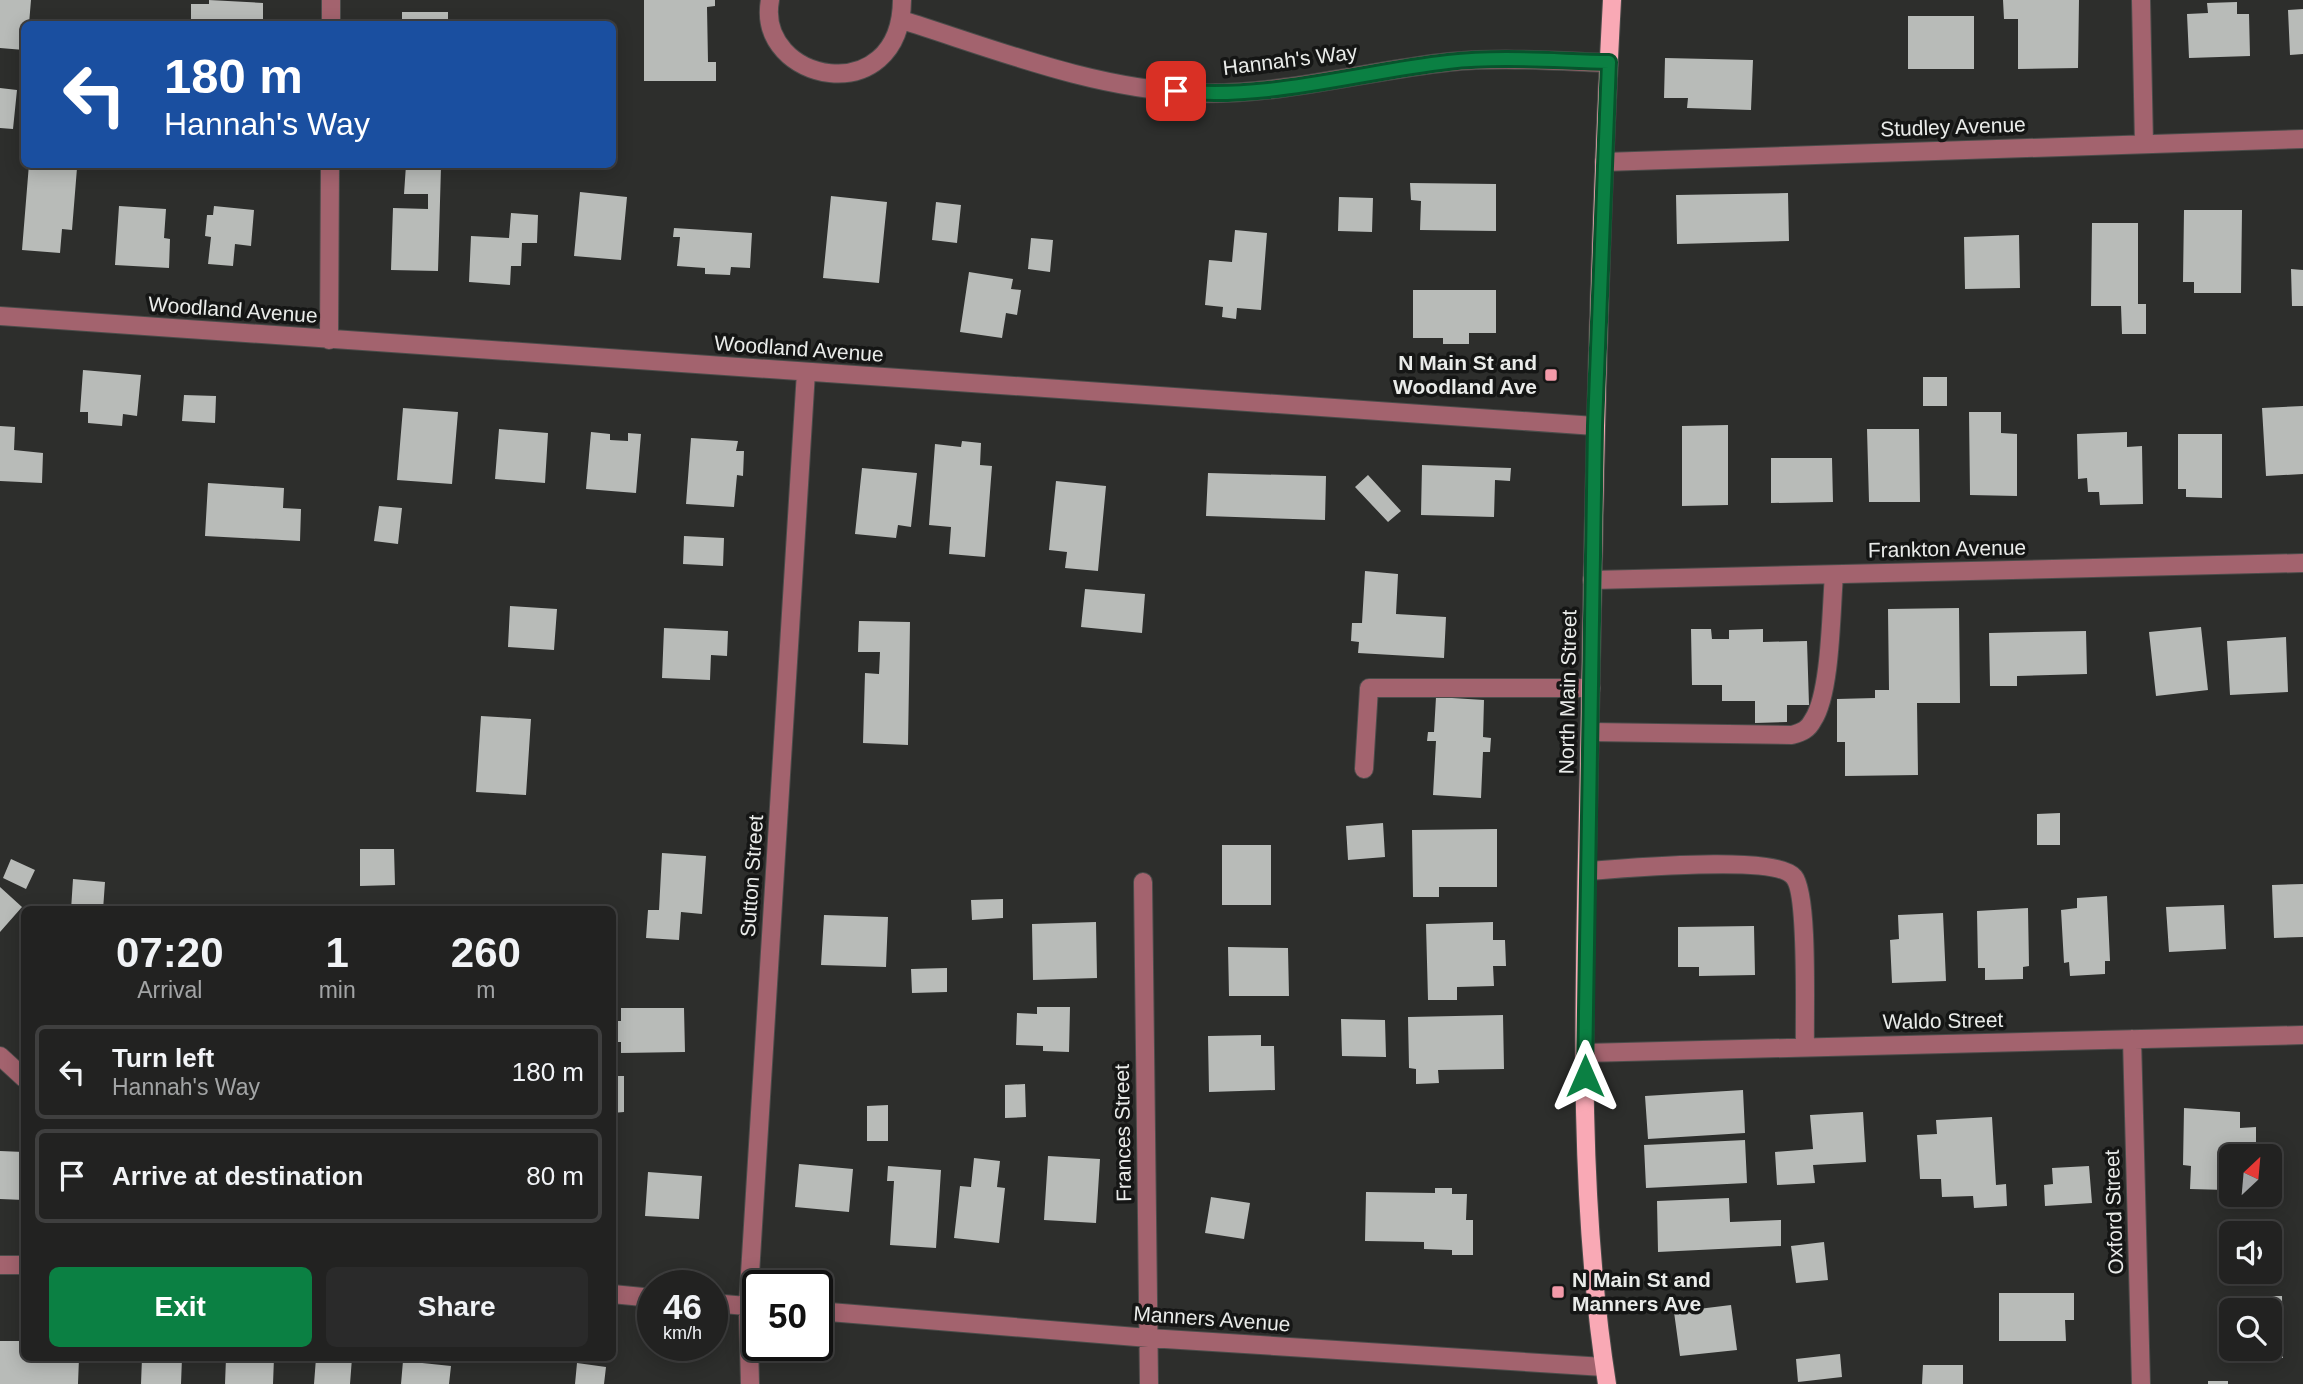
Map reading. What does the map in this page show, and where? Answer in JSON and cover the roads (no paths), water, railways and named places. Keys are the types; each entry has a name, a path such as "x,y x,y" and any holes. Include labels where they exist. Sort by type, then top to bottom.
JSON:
{"main road":[{"name":"North Main Street","path":"1605,1376 1593,1245 1585,1053 1595,426 1612,0"}],"street":[{"path":"331,0 331,21"},
{"path":"770,0 772,28 782,47 797,62 816,72 839,75 861,70 881,58 895,40 902,20 902,0"},
{"path":"2141,0 2144,144"},
{"name":"Hannah's Way","path":"902,20 1078,76 1196,93 1260,90 1449,62 1609,62"},
{"name":"Studley Avenue","path":"1604,162 2303,139"},
{"path":"329,340 330,168"},
{"name":"Woodland Avenue","path":"0,316 1595,426"},
{"name":"Sutton Street","path":"755,1270 806,372"},
{"name":"Frankton Avenue","path":"1592,580 2303,563"},
{"path":"1590,732 1792,736 1805,731 1815,718 1823,694 1834,575"},
{"path":"1364,769 1369,688 1591,688"},
{"path":"1587,871 1744,864 1780,868 1794,877 1802,900 1805,1047"},
{"name":"Frances Street","path":"1143,882 1149,1384"},
{"name":"Waldo Street","path":"1585,1053 2303,1035"},
{"name":"Oxford Street","path":"2132,1039 2141,1384"},
{"path":"0,1056 21,1075"},
{"path":"0,1265 21,1265"},
{"path":"616,1294 637,1296"},
{"name":"Manners Avenue","path":"833,1312 1605,1376"},
{"name":"Sutton Street","path":"750,1384 751,1361"}],"place":[{"name":"N Main St and Woodland Ave","path":"1551,375"},
{"name":"N Main St and Manners Ave","path":"1558,1292"}]}
